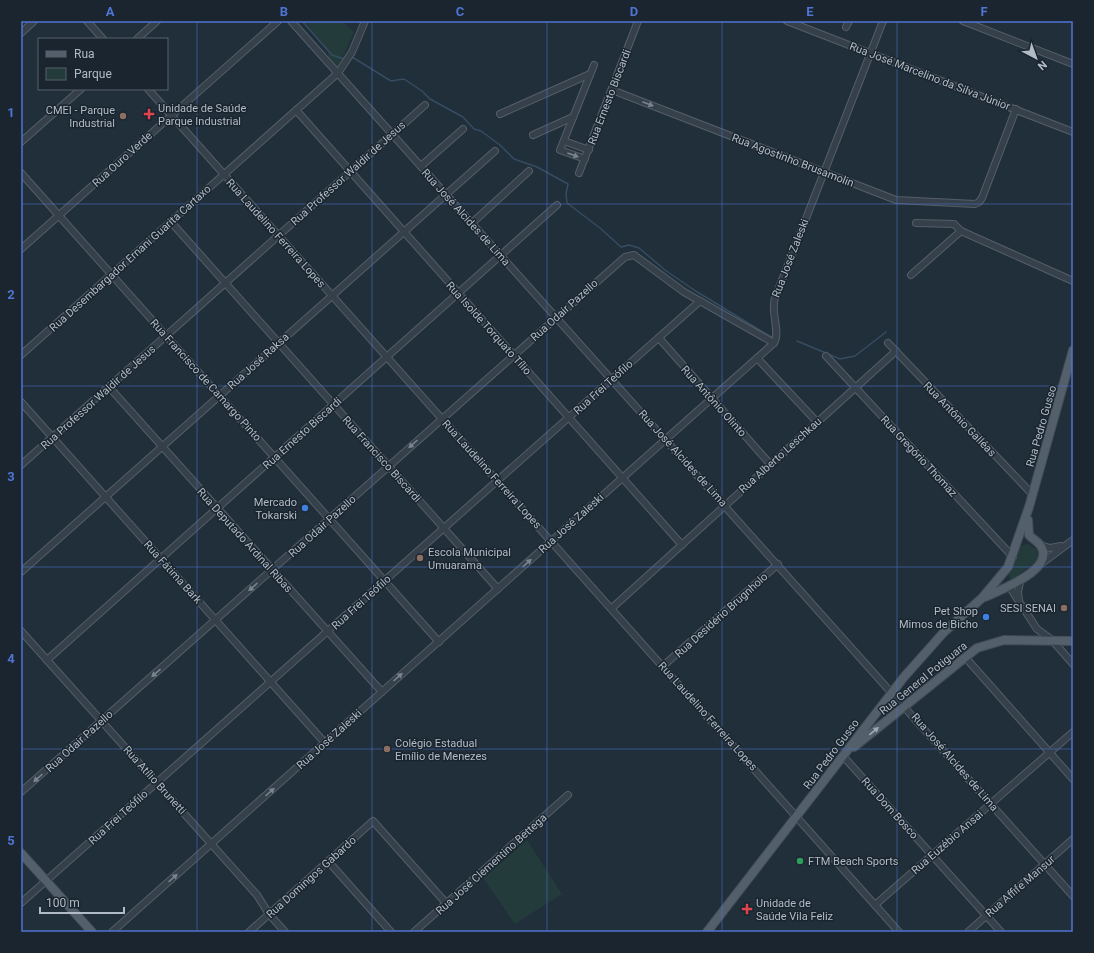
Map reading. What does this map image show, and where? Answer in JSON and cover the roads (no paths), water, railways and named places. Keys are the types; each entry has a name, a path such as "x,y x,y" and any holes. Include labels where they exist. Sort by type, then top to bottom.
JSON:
{"main road":[{"name":"Rua Pedro Gusso","path":"707,932 892,691 930,647 982,598 1002,576 1012,557 1033,495 1073,350"},
{"name":"Rua Pedro Gusso","path":"1029,507 1028,532 1033,539"},
{"path":"1018,540 1025,537 1033,539 1040,544 1044,552 1042,563"},
{"name":"Rua Pedro Gusso","path":"982,598 1020,582 1042,563"},
{"path":"1002,576 1003,583 1009,586"},
{"name":"Rua General Potiguara","path":"843,756 965,656 977,648 995,641 1014,639 1073,641"},
{"path":"21,853 92,932"}],"street":[{"path":"21,33 34,21"},
{"path":"87,21 102,38"},
{"path":"138,38 157,21"},
{"name":"Rua Ouro Verde","path":"21,249 278,21"},
{"name":"Rua José Alcides de Lima","path":"291,21 892,691 1073,896"},
{"name":"Rua Desembargador Ernani Guarita Cartaxo","path":"21,355 338,73 352,52 365,21"},
{"name":"Rua Ernesto Biscardi","path":"579,173 638,21"},
{"name":"Rua José Marcelino da Silva Júnior","path":"787,21 1073,132"},
{"name":"Rua José Zaleski","path":"112,932 774,344 776,335 774,302 883,21"},
{"path":"963,21 1073,64"},
{"path":"585,159 560,150 594,65"},
{"path":"500,114 590,74"},
{"path":"21,142 80,90"},
{"name":"Rua Laudelino Ferreira Lopes","path":"149,90 612,608 899,932"},
{"name":"Rua Agostinho Brusamolin","path":"612,90 896,200 975,204 979,202 1016,109"},
{"name":"Rua Professor Waldir de Jesus","path":"21,465 425,105"},
{"name":"Rua Isolde Torquato Tílio","path":"296,110 682,545"},
{"path":"533,135 573,117"},
{"path":"421,166 463,129"},
{"path":"564,141 588,150"},
{"name":"Rua José Raksa","path":"21,572 495,151"},
{"path":"472,223 529,171"},
{"name":"Rua Francisco de Camargo Pinto","path":"21,173 439,642"},
{"name":"Rua Ernesto Biscardi","path":"47,660 557,205"},
{"name":"Rua Francisco Biscardi","path":"171,222 498,588"},
{"path":"916,223 954,224 961,231 1073,281"},
{"path":"910,275 961,231"},
{"name":"Rua Odair Pazello","path":"21,792 622,258 629,255 634,255 684,292 700,301"},
{"path":"700,301 774,344"},
{"name":"Rua Frei Teófilo","path":"21,903 700,301"},
{"name":"Rua Antônio Olinto","path":"658,338 770,464"},
{"name":"Rua Antônio Galléas","path":"888,343 1033,495"},
{"name":"Rua Alberto Leschkau","path":"612,608 896,351"},
{"name":"Rua Gregório Thomaz","path":"826,356 1012,557"},
{"path":"757,358 817,422"},
{"name":"Rua Deputado Ardinal Ribas","path":"109,387 382,692"},
{"name":"Rua Fátima Bark","path":"21,402 325,743"},
{"path":"1042,563 1064,545 1073,540"},
{"path":"1040,544 1050,548 1064,545"},
{"name":"Rua Desidério Brugnholo","path":"663,666 778,564"},
{"path":"1020,582 1018,592 1020,602"},
{"path":"1009,586 1037,629 1052,640 1073,664"},
{"name":"Rua Atílio Brunetti","path":"21,631 257,895 269,914 285,932"},
{"path":"965,656 1073,779"},
{"name":"Rua Euzébio Ansai","path":"875,905 1073,732"},
{"name":"Rua Dom Bosco","path":"843,756 1001,932"},
{"name":"Rua José Clementino Bettega","path":"414,932 568,795"},
{"name":"Rua Domingos Gabardo","path":"249,932 373,821 446,903"},
{"name":"Rua Affife Mansur","path":"968,932 1073,839"},
{"path":"328,861 391,932"}],"waterway":[{"path":"302,21 332,55 344,59"},
{"path":"352,57 391,81 404,79 422,91 430,99 463,117 474,129 481,131 500,145 514,159 537,167 568,184 566,194 567,203 600,228 621,247 629,245 639,248 665,270 694,290 773,338"},
{"path":"797,341 840,359 855,356 886,332"}],"place":[{"name":"Unidade de Saúde Parque Industrial","path":"149,114"},
{"name":"CMEI - Parque Industrial","path":"123,116"},
{"name":"Mercado Tokarski","path":"305,508"},
{"name":"Escola Municipal Umuarama","path":"420,558"},
{"name":"SESI SENAI","path":"1064,608"},
{"name":"Pet Shop Mimos de Bicho","path":"986,617"},
{"name":"Colégio Estadual Emílio de Menezes","path":"387,749"},
{"name":"FTM Beach Sports","path":"800,861"},
{"name":"Unidade de Saúde Vila Feliz","path":"747,909"}]}
